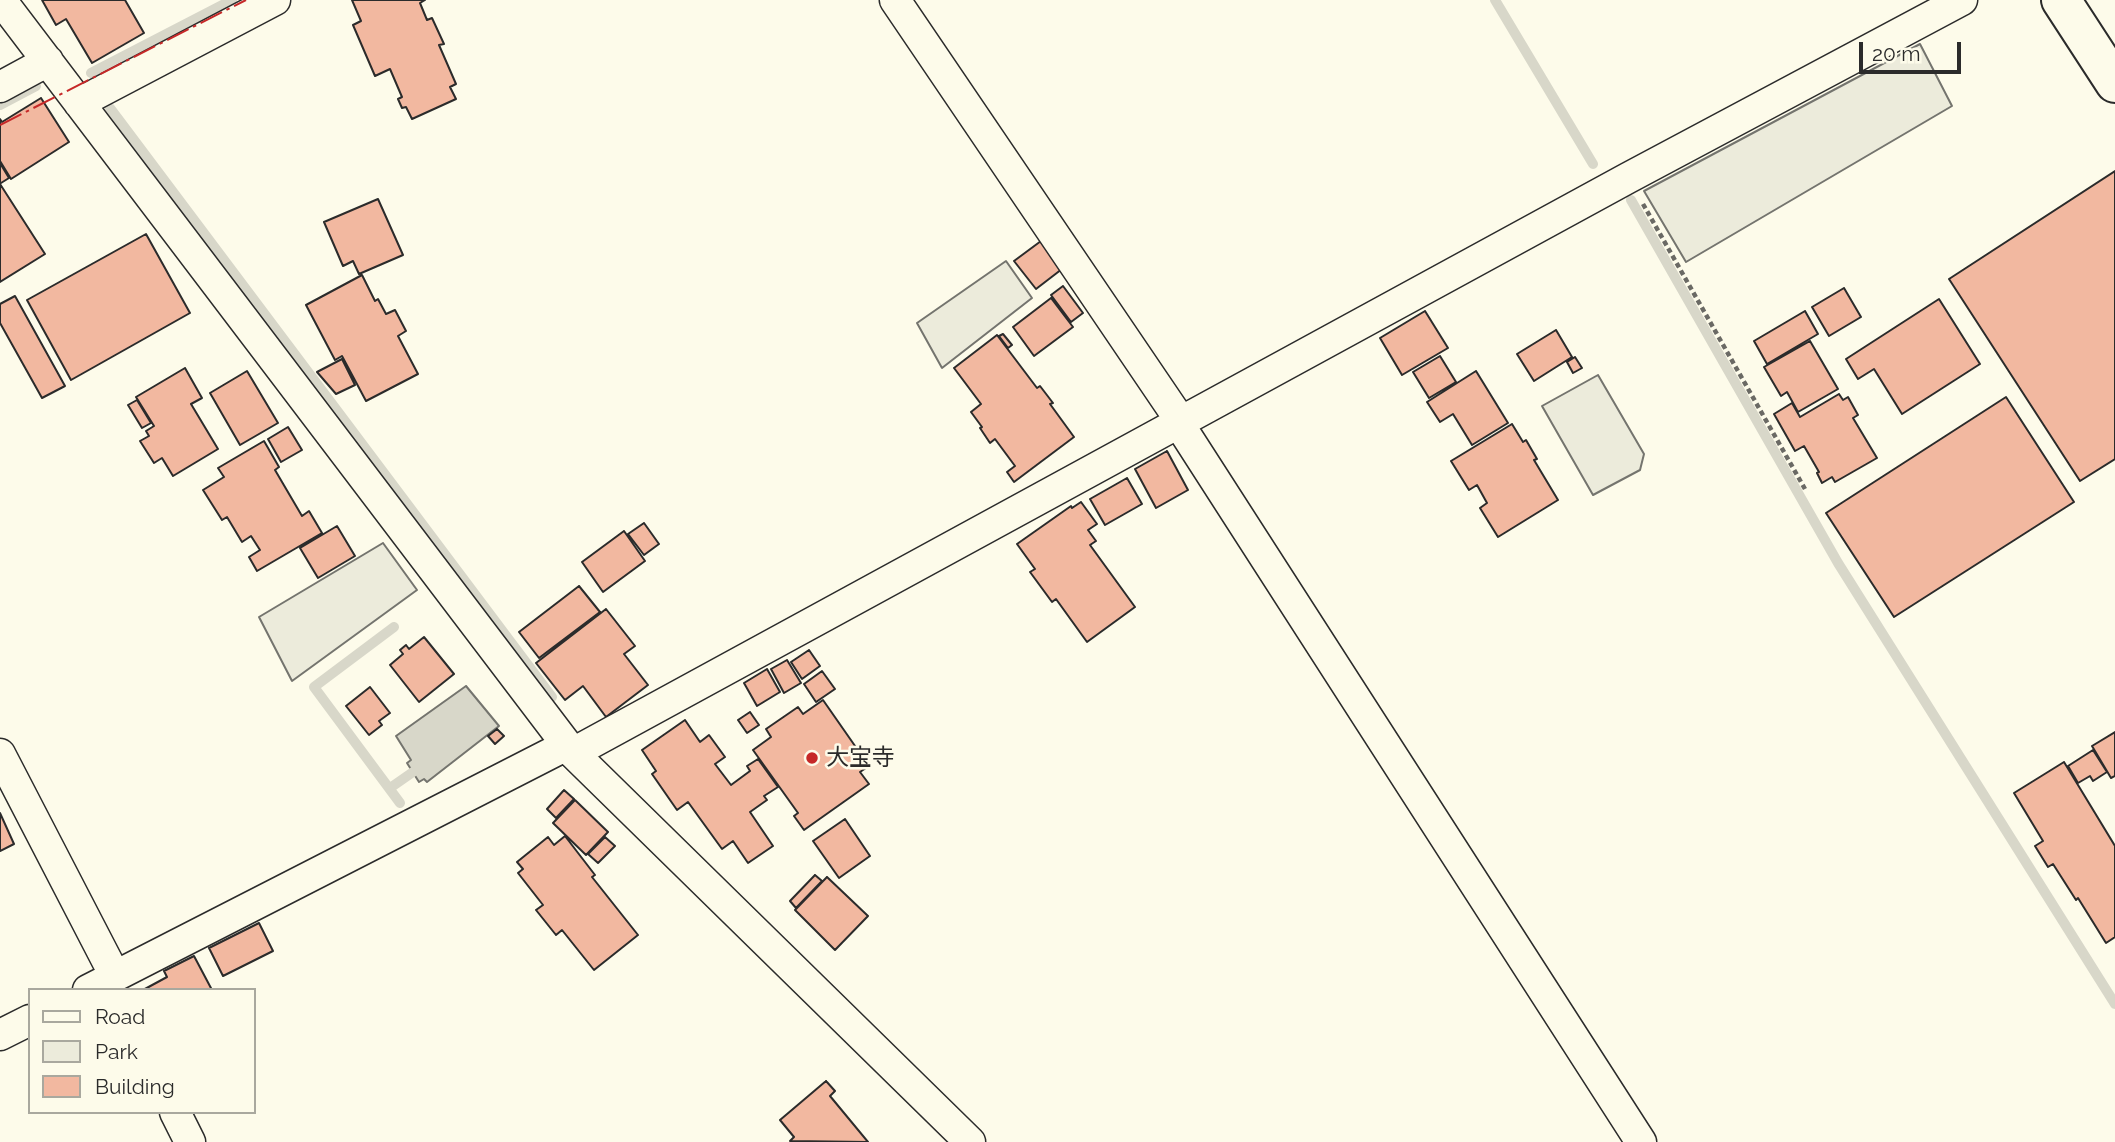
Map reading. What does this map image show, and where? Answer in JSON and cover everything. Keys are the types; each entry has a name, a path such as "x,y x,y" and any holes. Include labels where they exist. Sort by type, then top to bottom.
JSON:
{"street":[{"path":"1,0 570,749 970,1142"},
{"path":"79,103 275,0"},
{"path":"895,0 1180,423 1640,1142"},
{"path":"0,754 105,984 570,749 1962,0"},
{"path":"2061,0 2115,83"},
{"path":"0,87 48,61"},
{"path":"0,1035 28,1021"},
{"path":"176,1114 190,1142"}],"path":[{"path":"1628,178 1805,489"}],"green space":[{"path":"1920,44 1952,106 1686,262 1644,191"},
{"path":"1006,261 1032,298 942,368 917,323"},
{"path":"1598,375 1644,454 1640,470 1593,495 1542,406"},
{"path":"383,543 417,590 292,681 259,617"}],"shaded area":[{"path":"466,686 499,726 427,782 424,779 419,782 407,763 411,760 396,736"}],"building":[{"path":"42,0 125,0 144,33 92,63 66,19 56,25"},
{"path":"352,0 425,0 420,3 427,20 432,18 444,44 439,45 456,84 450,87 456,99 412,119 398,99 402,97 390,69 375,76 353,25 361,21"},
{"path":"41,98 69,142 11,179 0,161 0,119 2,122"},
{"path":"0,163 9,178 1,183 0,182"},
{"path":"2115,171 2115,459 2080,481 1949,279"},
{"path":"0,184 45,254 0,282"},
{"path":"378,199 403,255 359,274 353,261 343,266 324,222"},
{"path":"146,234 190,313 71,380 27,300"},
{"path":"1041,241 1062,269 1036,289 1014,261"},
{"path":"362,275 375,301 378,299 386,314 395,310 406,331 398,336 418,374 366,401 342,356 335,360 306,305"},
{"path":"1063,286 1083,313 1071,322 1051,295"},
{"path":"1844,288 1861,317 1829,336 1812,307"},
{"path":"15,296 65,386 42,398 0,323 0,304"},
{"path":"1051,298 1073,327 1034,356 1013,327"},
{"path":"1939,299 1980,364 1902,414 1874,369 1858,379 1846,359"},
{"path":"1425,311 1448,348 1402,375 1380,338"},
{"path":"1805,311 1818,334 1767,364 1754,341"},
{"path":"1556,330 1572,357 1534,381 1517,354"},
{"path":"1003,334 1012,345 1008,348 999,336"},
{"path":"997,335 1037,388 1040,386 1053,403 1050,404 1074,437 1014,482 1007,472 1015,466 995,439 990,443 980,428 982,427 971,412 981,404 954,368"},
{"path":"1810,341 1838,389 1798,412 1787,392 1781,396 1764,367"},
{"path":"1440,356 1456,382 1429,398 1413,372"},
{"path":"1575,357 1582,368 1573,373 1567,362"},
{"path":"342,359 355,385 336,394 317,372"},
{"path":"185,368 202,398 191,404 218,449 173,476 162,458 154,463 140,441 149,436 146,431 154,426 136,397"},
{"path":"247,371 278,423 240,445 210,393"},
{"path":"1476,371 1508,423 1472,445 1453,414 1440,422 1427,402"},
{"path":"1839,394 1843,400 1848,397 1858,415 1853,418 1877,458 1835,482 1832,477 1822,483 1817,473 1819,472 1804,446 1795,451 1774,414 1792,403 1800,417"},
{"path":"2006,397 2074,502 1894,617 1826,513"},
{"path":"137,400 151,423 142,428 128,405"},
{"path":"1512,424 1523,442 1526,440 1537,459 1534,460 1558,500 1498,537 1480,508 1487,503 1477,485 1469,490 1451,461"},
{"path":"288,427 302,450 281,462 268,439"},
{"path":"264,441 279,467 275,470 302,516 309,511 322,533 257,571 249,557 260,550 251,536 242,542 227,517 222,520 203,490 224,477 218,468"},
{"path":"1167,451 1188,490 1156,508 1135,469"},
{"path":"1127,478 1142,504 1105,525 1090,499"},
{"path":"1081,502 1097,524 1088,530 1096,541 1090,545 1135,607 1087,642 1056,599 1052,602 1030,572 1035,569 1017,544 1071,506 1072,508"},
{"path":"644,523 659,544 644,555 628,534"},
{"path":"337,526 355,556 318,578 300,548"},
{"path":"624,531 645,561 603,592 582,562"},
{"path":"579,586 600,612 539,658 519,632"},
{"path":"606,609 635,646 624,654 648,685 606,717 583,686 565,700 536,663"},
{"path":"424,637 454,674 419,702 390,665 403,654 400,650 406,645 409,649"},
{"path":"809,650 820,666 802,679 791,662"},
{"path":"787,660 801,683 784,693 771,669"},
{"path":"767,669 780,692 757,706 744,683"},
{"path":"822,671 835,689 816,702 804,684"},
{"path":"370,687 390,713 379,721 382,725 369,735 346,706"},
{"path":"823,700 869,766 860,772 869,784 804,830 794,816 798,813 753,750 771,737 766,729 798,707 803,714"},
{"path":"750,712 759,725 747,733 738,720"},
{"path":"685,720 700,742 709,735 725,757 715,764 731,785 750,771 747,766 758,759 778,787 764,796 767,800 750,812 773,846 748,863 733,841 722,849 688,802 677,810 652,774 656,771 642,750"},
{"path":"497,729 504,736 495,744 488,736"},
{"path":"2115,732 2115,776 2111,778 2092,746"},
{"path":"2093,750 2107,772 2093,781 2090,776 2078,783 2068,766"},
{"path":"2064,762 2115,846 2115,937 2106,943 2078,898 2076,900 2053,864 2048,867 2035,846 2043,841 2014,793"},
{"path":"564,790 574,799 556,818 547,809"},
{"path":"575,800 608,832 586,855 553,823"},
{"path":"0,813 14,844 0,851"},
{"path":"845,819 870,856 839,878 813,841"},
{"path":"565,836 595,875 592,877 638,935 594,970 562,930 556,935 536,910 543,905 518,873 523,869 517,862 548,837 554,845"},
{"path":"605,837 615,846 598,863 588,854"},
{"path":"815,875 822,881 796,908 790,901"},
{"path":"827,877 868,916 835,950 795,910"},
{"path":"259,923 273,951 223,976 209,948"},
{"path":"194,956 211,988 147,988 167,977 164,971"},
{"path":"826,1081 835,1091 830,1096 868,1142 790,1141 794,1137 780,1120"}],"waterway":[{"path":"91,73 232,0"},
{"path":"1495,0 1593,164"},
{"path":"0,105 36,86"},
{"path":"110,108 552,697"},
{"path":"1631,200 1838,563 2115,1004"},
{"path":"394,627 314,687 400,803"},
{"path":"390,788 413,772"}],"power":[{"path":"0,125 246,0"}],"place":[{"name":"大宝寺","path":"812,758"}]}
